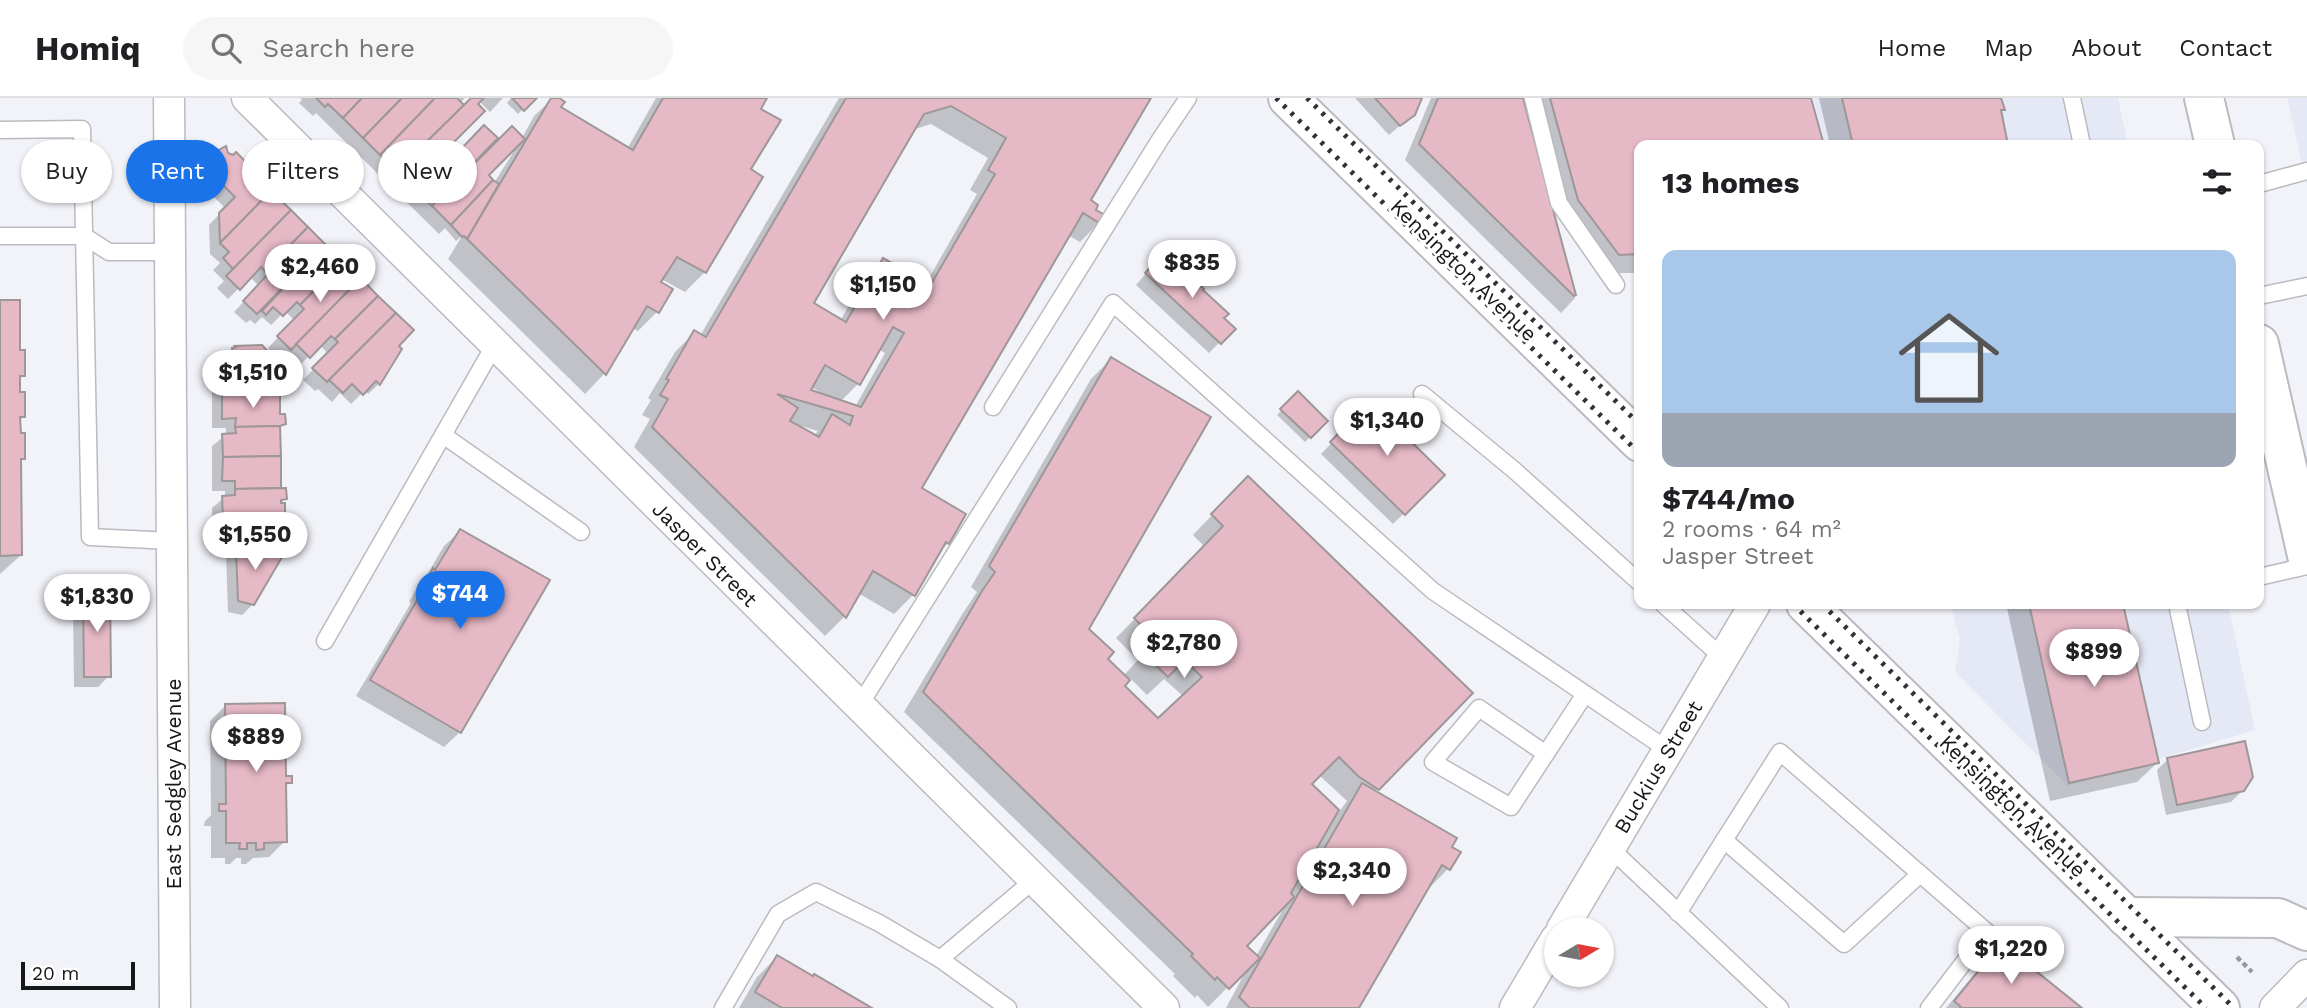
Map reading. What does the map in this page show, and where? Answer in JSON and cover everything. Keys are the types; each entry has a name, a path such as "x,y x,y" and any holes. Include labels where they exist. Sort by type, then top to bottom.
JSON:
{"street":[{"name":"East Sedgley Avenue","path":"169,98 175,1008"},
{"name":"Jasper Street","path":"247,98 1164,1008"},
{"name":"Kensington Avenue","path":"1288,98 1634,436"},
{"path":"2204,98 2214,140"},
{"path":"2265,398 2307,555"},
{"name":"Buckius Street","path":"1569,917 1752,609"},
{"name":"Kensington Avenue","path":"1810,609 2220,1008"},
{"path":"2126,917 2278,918 2307,930"},
{"path":"1515,1008 1544,959"},
{"path":"2275,1008 2307,975"}],"lane":[{"path":"993,407 1188,98"},
{"path":"1533,98 1559,204 1616,285"},
{"path":"2072,98 2081,140"},
{"path":"0,130 82,129 90,537 172,541"},
{"path":"2264,183 2307,171"},
{"path":"0,236 84,236 109,252 170,252"},
{"path":"2264,295 2307,286"},
{"path":"859,706 1112,303 1433,591 1668,750"},
{"path":"324,641 494,345"},
{"path":"1422,394 1514,470 1634,578"},
{"path":"443,435 582,532"},
{"path":"2264,577 2307,566"},
{"path":"1669,609 1723,658"},
{"path":"2178,609 2202,722"},
{"path":"1546,754 1479,708 1433,762 1511,807 1546,754 1585,694"},
{"path":"1678,913 1780,752 1987,932 1929,1008"},
{"path":"1724,840 1844,944 1920,874"},
{"path":"1610,848 1780,1008"},
{"path":"940,959 1034,880"},
{"path":"723,1008 778,914 816,891 879,923 940,959 1008,1008"}],"shaded area":[{"path":"1813,98 2118,98 2127,140 1824,140"},
{"path":"2287,98 2307,98 2307,185"},
{"path":"1951,609 2229,609 2255,730 2068,786 1955,672 1960,640"}],"building":[{"path":"316,98 362,98 343,118 328,104 325,107"},
{"path":"362,98 402,98 363,138 343,118"},
{"path":"402,98 435,98 394,140 378,140 378,153 363,138"},
{"path":"435,98 457,98 464,105 428,140 394,140"},
{"path":"471,98 484,98 478,104 485,111 456,140 428,140"},
{"path":"512,98 537,98 524,111"},
{"path":"551,98 559,98 565,102 561,107 633,150 663,98 767,98 761,109 781,120 751,169 763,177 706,273 677,257 661,282 673,289 659,313 647,306 606,375 467,239"},
{"path":"846,98 1151,98 1091,200 1098,205 1096,210 1105,215 1101,224 1083,213 922,488 966,514 949,544 946,542 915,596 873,571 846,618 652,427 668,399 660,395 669,380 666,379 694,330 706,337","holes":["951,106 1006,138 988,170 995,174 930,286 883,258 846,322 814,303 924,114","893,327 904,333 861,407 811,390 825,365 860,385","777,394 853,416 850,425 832,414 819,437 790,421 798,408"]},
{"path":"1375,98 1422,98 1415,115 1400,126"},
{"path":"1438,98 1523,98 1576,295 1574,296 1419,144"},
{"path":"1550,98 1811,98 1823,140 1634,140 1634,254 1619,255 1578,200"},
{"path":"1842,98 2001,98 2005,110 2001,110 2007,140 1852,140"},
{"path":"484,125 498,138 477,160 477,140 470,140"},
{"path":"512,126 525,139 489,175 493,180 477,197 477,161"},
{"path":"236,152 242,158 242,203 259,203 220,243 219,213 235,197 228,190 228,153 233,155"},
{"path":"493,180 499,184 467,239 451,225 472,203 477,203 477,197"},
{"path":"259,203 284,203 291,210 233,269 223,258 229,252 220,243"},
{"path":"435,203 472,203 451,225 432,206"},
{"path":"291,210 308,227 265,271 261,267 240,290 226,276"},
{"path":"308,227 325,244 257,314 243,301 268,274 265,271"},
{"path":"325,244 343,261 300,305 297,302 283,316 273,307 266,315 262,311"},
{"path":"1159,257 1186,282 1192,276 1229,314 1224,318 1236,329 1221,344 1145,273"},
{"path":"343,261 361,278 291,350 277,336 304,309 300,305"},
{"path":"361,278 378,296 335,339 331,336 310,358 296,344"},
{"path":"378,296 396,313 327,382 312,368 338,342 335,339"},
{"path":"0,300 20,300 20,350 25,350 25,376 20,376 20,392 25,392 25,417 20,417 21,433 25,433 25,459 21,459 22,555 0,556"},
{"path":"396,313 414,330 399,346 402,349 380,385 376,381 363,395 352,384 343,393 329,380"},
{"path":"262,345 280,365 280,395 222,395 221,371 235,370 232,348"},
{"path":"1111,357 1211,417 1089,629 1114,652 1108,659 1130,680 1125,686 1158,718 1202,677 1182,658 1179,660 1182,663 1168,677 1143,653 1156,640 1134,618 1223,526 1211,514 1248,476 1473,693 1379,790 1358,776 1339,757 1312,784 1339,810 1291,893 1294,897 1247,946 1260,958 1229,989 1217,977 1215,980 1191,956 1193,954 923,692 995,572 989,566"},
{"path":"1298,391 1328,421 1311,438 1280,409"},
{"path":"222,395 280,395 280,414 285,414 286,424 235,427 236,418 222,419"},
{"path":"1370,401 1445,475 1405,515 1330,442"},
{"path":"280,426 281,456 223,457 222,434 236,433 235,427"},
{"path":"281,456 281,488 235,489 235,481 222,481 223,457"},
{"path":"286,488 287,499 281,500 281,503 285,503 285,513 282,513 281,518 223,519 222,496 235,495 235,489"},
{"path":"281,518 282,549 236,550 236,542 223,542 223,519"},
{"path":"460,529 550,580 461,733 370,680 425,587 433,568 435,570"},
{"path":"282,549 285,552 254,605 238,601 236,550"},
{"path":"83,592 110,592 111,677 84,677"},
{"path":"2030,609 2124,609 2159,763 2069,783"},
{"path":"285,703 286,776 292,776 292,783 286,783 287,842 264,843 264,849 256,850 256,843 247,843 247,849 239,849 240,843 226,843 226,811 219,811 219,804 226,804 225,704"},
{"path":"2245,741 2253,777 2244,791 2177,805 2167,758"},
{"path":"1362,783 1457,838 1452,847 1461,852 1450,870 1442,865 1359,1008 1250,1008 1239,997"},
{"path":"2001,943 2082,1008 1960,1008 1954,1001"},
{"path":"777,955 872,1008 782,1008 755,992"}],"railway":[{"path":"1276,98 1634,448"},
{"path":"1307,98 1634,419"},
{"path":"1798,609 2206,1008"},
{"path":"1827,609 2234,1008"}]}
